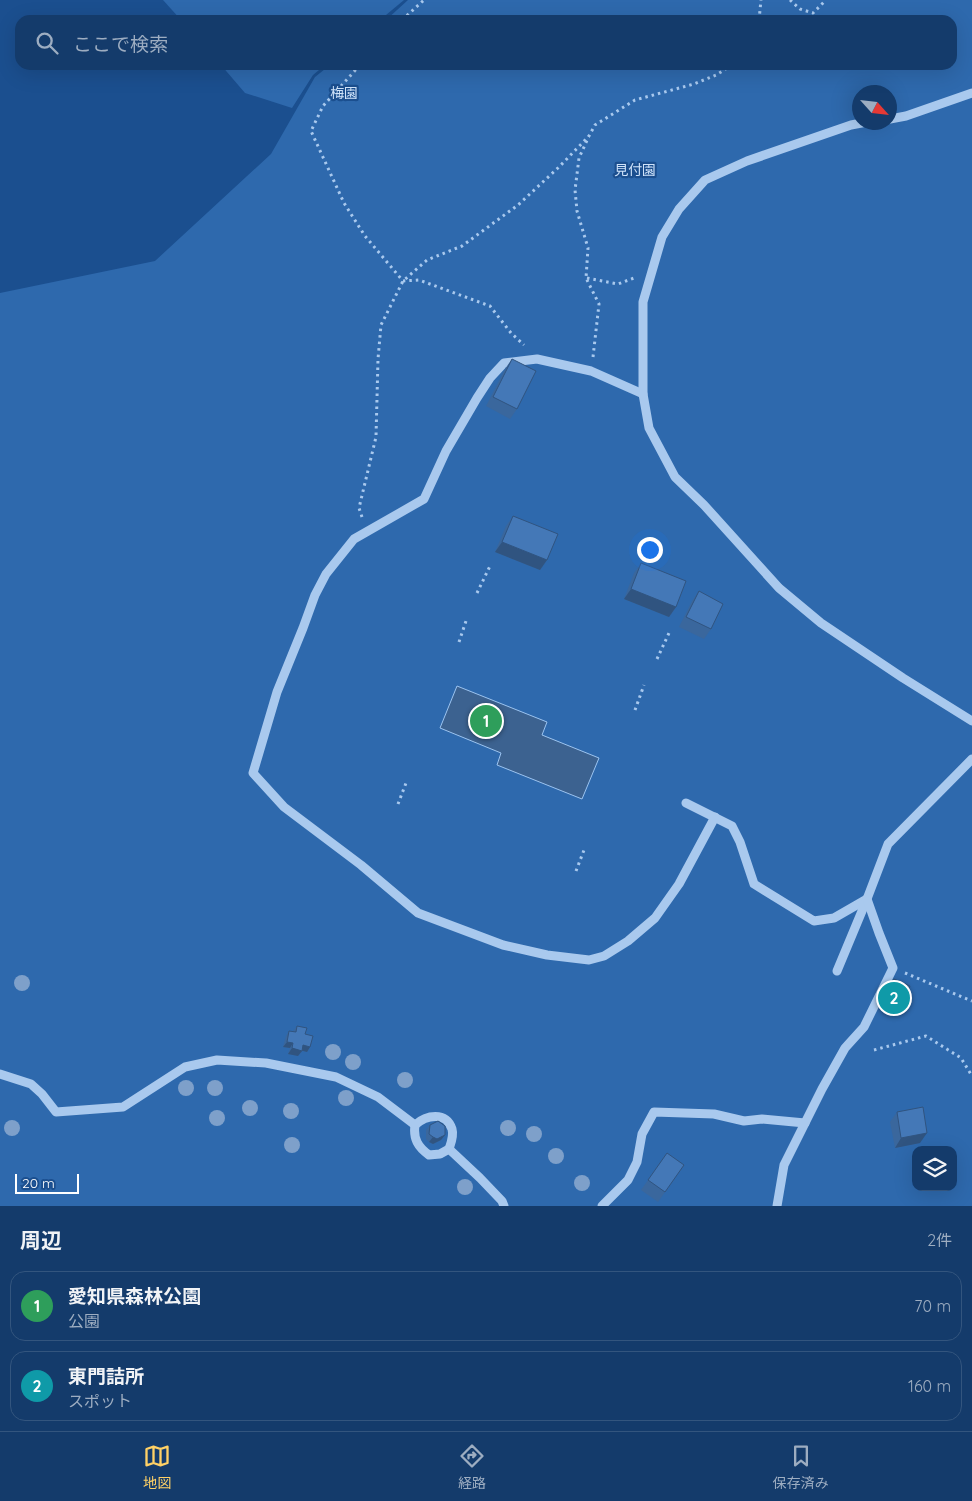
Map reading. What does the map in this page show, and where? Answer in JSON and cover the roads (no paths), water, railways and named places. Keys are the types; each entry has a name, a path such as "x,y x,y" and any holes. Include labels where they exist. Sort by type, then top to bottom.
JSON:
{"lane":[{"path":"897,118 972,93"},
{"path":"852,125 747,161 705,180 679,209 662,237 643,302 643,394 649,428 675,477 704,505 779,588 821,623 972,721"},
{"path":"643,394 591,371 537,359 504,363 490,378 477,398 446,451 424,499 354,539 326,574 315,595 304,628 277,692 253,773 284,807 361,865 418,913 503,945 547,955 589,960 604,956 628,941 655,918 679,884 715,817"},
{"path":"837,971 888,844 972,759"},
{"path":"686,803 732,826 740,842 754,884 814,921 834,918 867,899"},
{"path":"777,1206 784,1165 845,1048 864,1027 893,968 878,933 867,899"},
{"path":"0,1074 31,1084 42,1094 56,1112 123,1107 185,1067 202,1062 217,1060 266,1063 336,1077 378,1097 415,1125"},
{"path":"602,1206 628,1180 637,1162 642,1134 654,1112 714,1114 744,1121 762,1119 805,1123"},
{"path":"428,1116 442,1118 452,1129 453,1139 449,1149 440,1154 429,1155 417,1143 414,1133 415,1125 428,1116"},
{"path":"449,1149 480,1178 502,1201 504,1206"}],"place":[{"name":"愛知県森林公園","path":"486,721"},
{"name":"東門詰所","path":"894,998"}],"park label":[{"name":"梅園","path":"344,93"},
{"name":"見付園","path":"635,170"}]}
